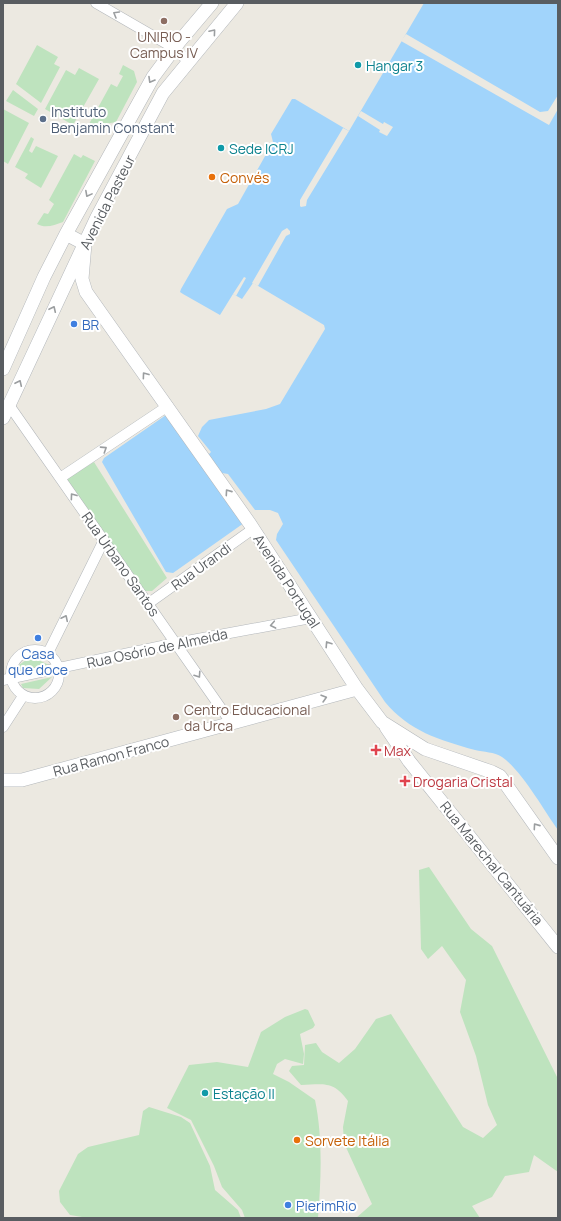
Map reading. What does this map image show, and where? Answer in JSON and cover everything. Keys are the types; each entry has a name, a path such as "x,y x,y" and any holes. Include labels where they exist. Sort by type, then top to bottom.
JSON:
{"street":[{"path":"96,3 174,48 189,61"},
{"name":"Avenida Pasteur","path":"3,369 49,267 153,77 174,48 212,3"},
{"name":"Avenida Pasteur","path":"3,418 68,278 163,93 237,3"},
{"path":"66,234 85,244"},
{"name":"Avenida Portugal","path":"85,244 82,279 86,292 252,527 357,689 382,722 425,749 500,776 558,858"},
{"path":"49,267 68,278"},
{"name":"Rua Urbano Santos","path":"8,405 232,724"},
{"path":"60,478 170,409"},
{"name":"Rua Urandi","path":"148,603 252,527"},
{"path":"48,653 104,540"},
{"name":"Rua Osório de Almeida","path":"7,679 176,643 311,618"},
{"path":"32,650 48,653 55,660 59,669 58,683 49,694 36,699 23,696 7,679 13,663 21,654 32,650"},
{"name":"Rua Ramon Franco","path":"3,780 22,780 357,689"},
{"path":"3,727 23,696"},
{"name":"Rua Marechal Cantuária","path":"382,722 410,761 558,947"},
{"path":"410,761 425,749"}],"green space":[{"path":"37,45 58,57 54,64 60,67 41,103 16,84"},
{"path":"123,65 134,71 137,82 116,122 94,126 89,124 111,84 117,87 123,76 119,74"},
{"path":"79,68 99,79 73,125 45,109 66,70 75,75"},
{"path":"13,90 38,109 34,116 6,101"},
{"path":"3,109 29,123 8,164 3,161"},
{"path":"31,137 34,139 29,151 32,153 36,146 58,156 41,188 25,178 28,174 15,167"},
{"path":"74,154 81,158 83,155 95,161 63,222 47,226 37,224 44,213 48,214 54,204 49,200"},
{"path":"94,462 167,578 152,591 145,591 66,480"},
{"path":"34,658 49,665 19,671 19,665 26,660"},
{"path":"52,677 39,689 23,688 21,684"},
{"path":"429,867 471,929 492,946 558,1079 558,1172 534,1155 529,1172 505,1176 492,1197 472,1206 480,1218 356,1218 372,1204 344,1143 343,1127 348,1101 338,1090 328,1085 301,1085 289,1071 292,1066 304,1065 305,1045 316,1043 322,1052 339,1063 355,1049 376,1019 391,1014 463,1127 483,1138 497,1125 488,1105 476,1056 460,1012 466,980 442,946 428,959 421,949 419,870"},
{"path":"305,1009 308,1010 315,1025 313,1028 300,1034 304,1054 303,1064 285,1059 277,1064 273,1074 289,1082 315,1100 318,1114 320,1144 318,1218 245,1218 242,1210 222,1187 214,1166 191,1120 167,1108 189,1065 217,1062 248,1067 261,1032 285,1017"},
{"path":"149,1107 181,1117 190,1123 210,1166 215,1190 238,1210 241,1218 88,1218 70,1215 60,1202 59,1191 78,1154 88,1147 139,1135 143,1111"}],"water":[{"path":"424,3 558,3 558,830 525,781 510,763 502,757 449,742 426,733 404,720 385,702 276,540 277,534 283,524 278,513 270,510 255,510 228,474 222,473 217,475 244,523 173,573 166,572 102,462 104,458 166,415 204,459 211,452 198,436 202,427 209,420 266,409 280,404 325,329 324,325 253,283 242,299 233,294 220,315 180,292 181,289 227,209 238,204 273,142 271,134 292,99 295,99 349,131"}],"pier":[{"path":"406,34 540,112 548,111 558,95 558,109 549,125 401,41"},
{"path":"361,111 383,124 384,122 393,127 387,136 379,132 380,130 358,116"},
{"path":"343,128 349,131 307,200 306,206 301,207 300,200"},
{"path":"287,228 290,231 290,234 286,236 258,286 252,283 282,231"},
{"path":"244,277 246,278 236,296 233,294"}],"place":[{"name":"UNIRIO - Campus IV","path":"164,21"},
{"name":"Hangar 3","path":"358,65"},
{"name":"Instituto Benjamin Constant","path":"43,119"},
{"name":"Sede ICRJ","path":"221,148"},
{"name":"Convés","path":"212,177"},
{"name":"BR","path":"74,324"},
{"name":"Casa que doce","path":"38,638"},
{"name":"Centro Educacional da Urca","path":"176,717"},
{"name":"Max","path":"376,750"},
{"name":"Drogaria Cristal","path":"405,781"},
{"name":"Estação II","path":"205,1093"},
{"name":"Sorvete Itália","path":"297,1140"},
{"name":"PierimRio","path":"288,1205"}]}
